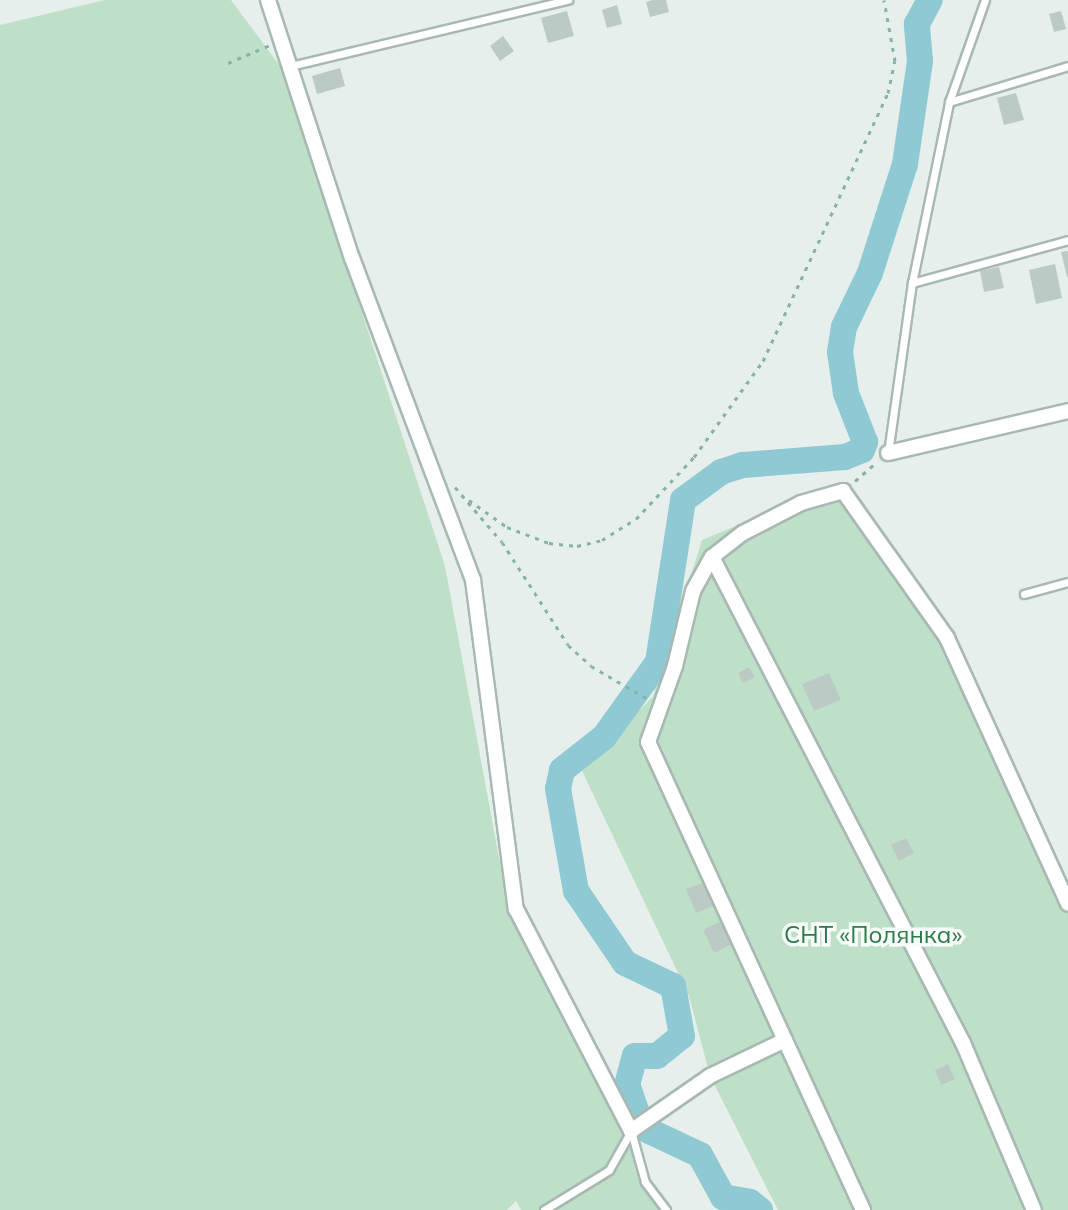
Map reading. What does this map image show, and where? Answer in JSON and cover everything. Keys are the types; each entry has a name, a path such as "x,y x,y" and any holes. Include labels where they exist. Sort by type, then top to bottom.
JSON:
{"street":[{"path":"268,0 352,258 435,468 473,580 516,909 631,1131 710,1076 785,1040"},
{"path":"888,453 1068,411"},
{"path":"863,1210 648,742 675,666 693,591 712,557 743,533 801,503 843,491 947,638 1068,904"},
{"path":"712,557 963,1043 1034,1210"}],"lane":[{"path":"289,67 568,0"},
{"path":"888,453 912,283 949,102 985,0"},
{"path":"949,102 1068,66"},
{"path":"912,283 1068,240"},
{"path":"1024,594 1068,582"},
{"path":"544,1210 609,1170 631,1131"},
{"path":"631,1131 645,1182 666,1210"}],"path":[{"path":"435,468 469,500 507,527 549,543 577,546 602,540 636,519 694,457 763,361 888,93 895,61 884,0"},
{"path":"228,63 282,42"},
{"path":"843,491 888,453"},
{"path":"469,500 502,542 568,645 649,700"}],"green space":[{"path":"105,0 231,0 282,69 445,566 509,912 665,1210 521,1210 516,1201 507,1210 0,1210 0,25"},
{"name":"СНТ «Полянка»","path":"841,483 939,634 1068,892 1068,1210 778,1210 710,1076 689,996 582,771 653,696 702,540"}],"building":[{"path":"666,0 669,12 650,17 646,2"},
{"path":"617,5 622,24 607,28 602,10"},
{"path":"567,11 574,36 548,43 541,18"},
{"path":"1061,11 1066,29 1054,32 1049,14"},
{"path":"503,36 514,51 500,61 490,46"},
{"path":"340,68 345,86 317,94 312,76"},
{"path":"1016,93 1024,120 1004,125 997,98"},
{"path":"1068,251 1068,277 1067,277 1061,252"},
{"path":"1055,264 1062,298 1036,304 1029,270"},
{"path":"999,267 1004,288 984,292 980,271"},
{"path":"749,667 755,677 743,683 738,673"},
{"path":"829,673 841,700 814,711 802,684"},
{"path":"906,838 914,853 899,861 891,845"},
{"path":"705,882 714,906 696,913 686,889"},
{"path":"721,921 732,944 714,953 703,930"},
{"path":"948,1064 955,1079 941,1085 935,1070"}],"waterway":[{"path":"639,1119 627,1085 635,1056 657,1056 682,1036 673,986 625,963 576,891 558,789 562,770 604,737 658,662 683,500 721,472 743,465 845,457 862,450 865,442 846,393 840,352 844,327 870,273 905,164 920,61 917,24 930,0"},
{"path":"645,1129 700,1155 723,1197 750,1202 760,1210"}]}
